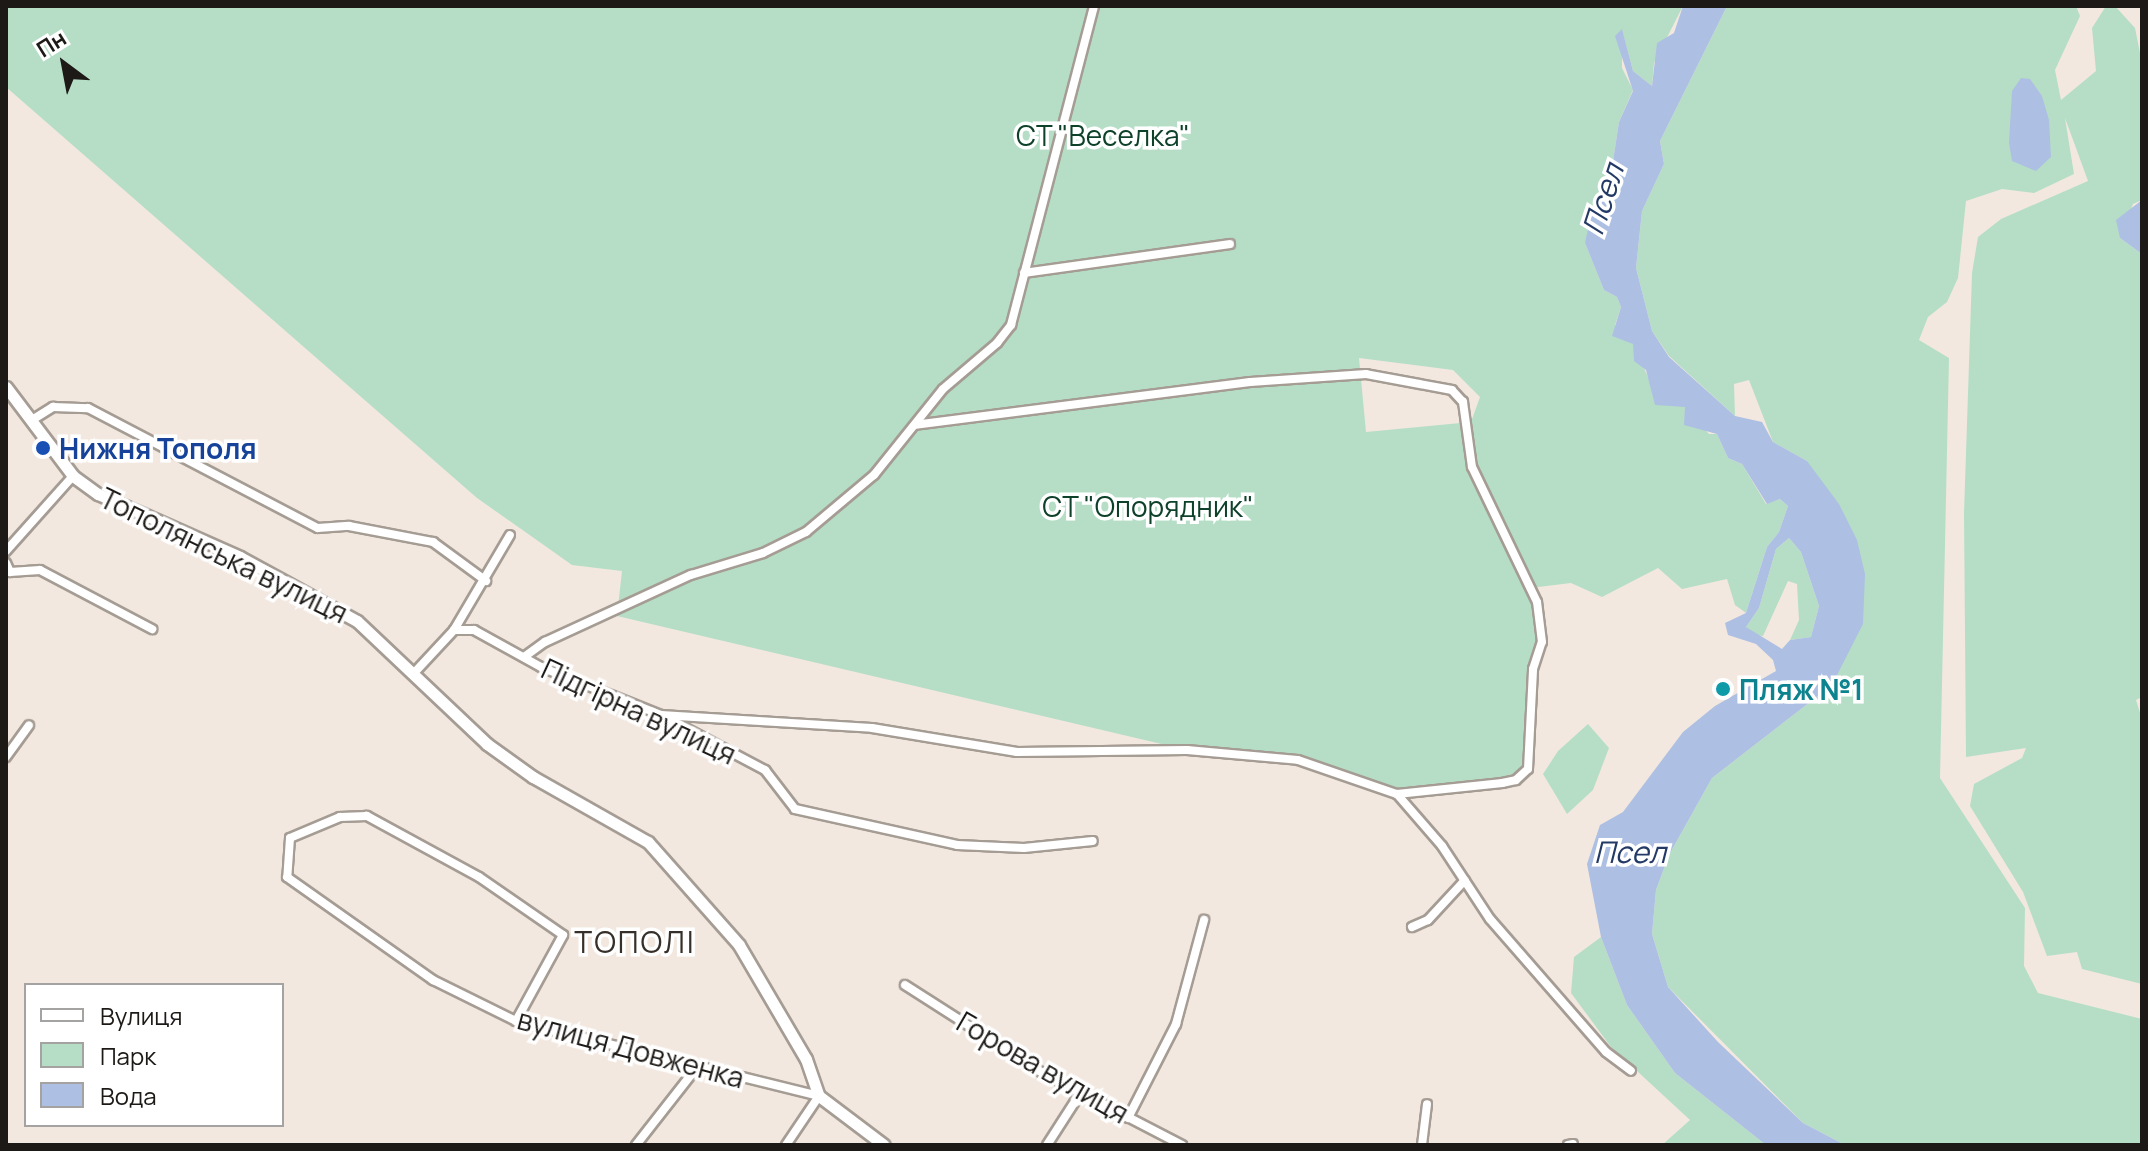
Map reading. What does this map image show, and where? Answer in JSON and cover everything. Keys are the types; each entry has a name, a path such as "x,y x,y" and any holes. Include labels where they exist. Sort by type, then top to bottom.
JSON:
{"street":[{"path":"524,657 545,642 691,575 763,553 806,532 874,475 943,389 1011,325 1094,6"},
{"path":"1024,273 1230,244"},
{"path":"661,715 872,728 1017,752 1187,750 1298,760 1397,794 1516,780 1531,761 1533,669 1542,642 1537,602 1472,467 1458,393 1442,386 1366,374 1250,382 916,425"},
{"name":"Тополянська вулиця","path":"6,387 73,476 98,494 240,557 357,621 415,672 452,715 487,744 533,777 627,828 678,872 767,989 806,1059 819,1096"},
{"path":"32,420 53,407 88,408 318,528 349,526 433,542 486,581"},
{"path":"6,551 73,476"},
{"path":"415,672 454,630 486,581 510,535"},
{"path":"6,563 10,572 40,570 152,629"},
{"name":"Підгірна вулиця","path":"454,630 474,630 524,657 661,715 765,770 795,809 957,845 1024,848 1093,841"},
{"path":"6,757 29,725"},
{"path":"1397,794 1465,880 1490,919 1606,1052 1631,1071"},
{"name":"вулиця Довженка","path":"516,1021 563,935 479,877 367,816 340,817 290,838 287,877 433,980 516,1021 819,1096"},
{"path":"1412,927 1428,920 1465,880"},
{"path":"1128,1118 1176,1024 1204,920"},
{"name":"Горова вулиця","path":"905,985 1081,1092 1182,1145"},
{"path":"636,1145 698,1066"},
{"path":"1047,1145 1081,1092"},
{"path":"786,1145 819,1096 884,1145"},
{"path":"1422,1145 1427,1104"}],"green space":[{"path":"6,6 1683,6 1654,63 1652,86 1633,71 1622,30 1622,68 1633,90 1619,122 1607,200 1585,243 1604,290 1617,297 1621,307 1615,325 1633,344 1652,386 1685,407 1709,434 1717,434 1728,458 1742,464 1766,504 1780,499 1788,506 1779,532 1767,547 1746,613 1735,605 1727,579 1682,589 1658,568 1602,597 1571,583 1530,588 1542,642 1536,655 1531,761 1522,776 1413,795 1298,760 1187,750 617,616 622,571 572,565 477,498 6,87","holes":["1359,358 1453,370 1480,397 1471,422 1366,432"]},
{"path":"1727,6 2076,6 2080,16 2055,70 2061,100 2096,71 2092,28 2106,6 2115,6 2135,28 2142,63 2142,200 2133,204 2120,238 2142,254 2142,697 2136,700 2142,719 2142,984 2082,969 2077,952 2047,956 2023,892 1970,806 1974,784 2022,758 2026,748 1966,757 1964,513 1972,273 1978,237 2001,219 2088,181 2065,118 2074,174 2034,193 2002,189 1966,201 1958,278 1947,302 1928,317 1919,340 1949,358 1940,778 2025,908 2024,966 2038,993 2142,1019 2142,1145 1845,1145 1803,1123 1668,987 1652,934 1656,890 1669,855 1712,778 1832,685 1807,461 1773,442 1749,380 1734,384 1735,416 1669,356 1652,331 1636,268 1642,211 1664,164 1660,141"},
{"path":"1789,538 1801,552 1819,606 1811,637 1790,640 1799,620 1797,584 1788,581 1763,636 1755,635 1746,627 1759,608 1776,549"},
{"path":"1588,724 1609,748 1593,790 1567,814 1543,774 1558,751"},
{"path":"1601,937 1627,1005 1675,1073 1766,1145 1662,1145 1690,1120 1611,1047 1571,993 1574,957"}],"water":[{"name":"Псел","path":"1683,6 1727,6 1660,141 1664,164 1642,211 1636,268 1652,331 1669,357 1735,416 1762,422 1773,442 1807,461 1839,504 1857,540 1865,574 1863,624 1832,685 1712,778 1669,855 1656,890 1652,934 1668,987 1718,1042 1803,1123 1845,1145 1766,1145 1675,1073 1627,1005 1601,937 1587,864 1600,825 1623,812 1683,732 1715,706 1776,671 1773,660 1756,644 1728,635 1725,623 1746,613 1767,547 1779,532 1788,506 1780,499 1767,504 1742,464 1728,458 1717,434 1684,425 1685,407 1655,405 1646,370 1634,361 1633,344 1612,336 1621,307 1617,297 1604,290 1585,243 1594,201 1607,200 1619,122 1633,91 1615,36 1622,29 1633,71 1652,86 1657,43 1674,33","holes":["1789,538 1801,552 1819,606 1811,637 1790,640 1782,649 1746,627 1759,608 1776,549"]},
{"path":"2021,78 2030,79 2042,96 2049,120 2051,157 2036,171 2012,161 2009,143 2012,91"},
{"path":"2142,200 2142,254 2120,238 2116,220"}],"place":[{"name":"Нижня Тополя","path":"43,448"},
{"name":"Пляж №1","path":"1723,689"}],"district":[{"name":"ТОПОЛІ","path":"635,942"}],"park label":[{"name":"СТ \"Веселка\"","path":"1103,135"},
{"name":"СТ \"Опорядник\"","path":"1148,506"}]}
